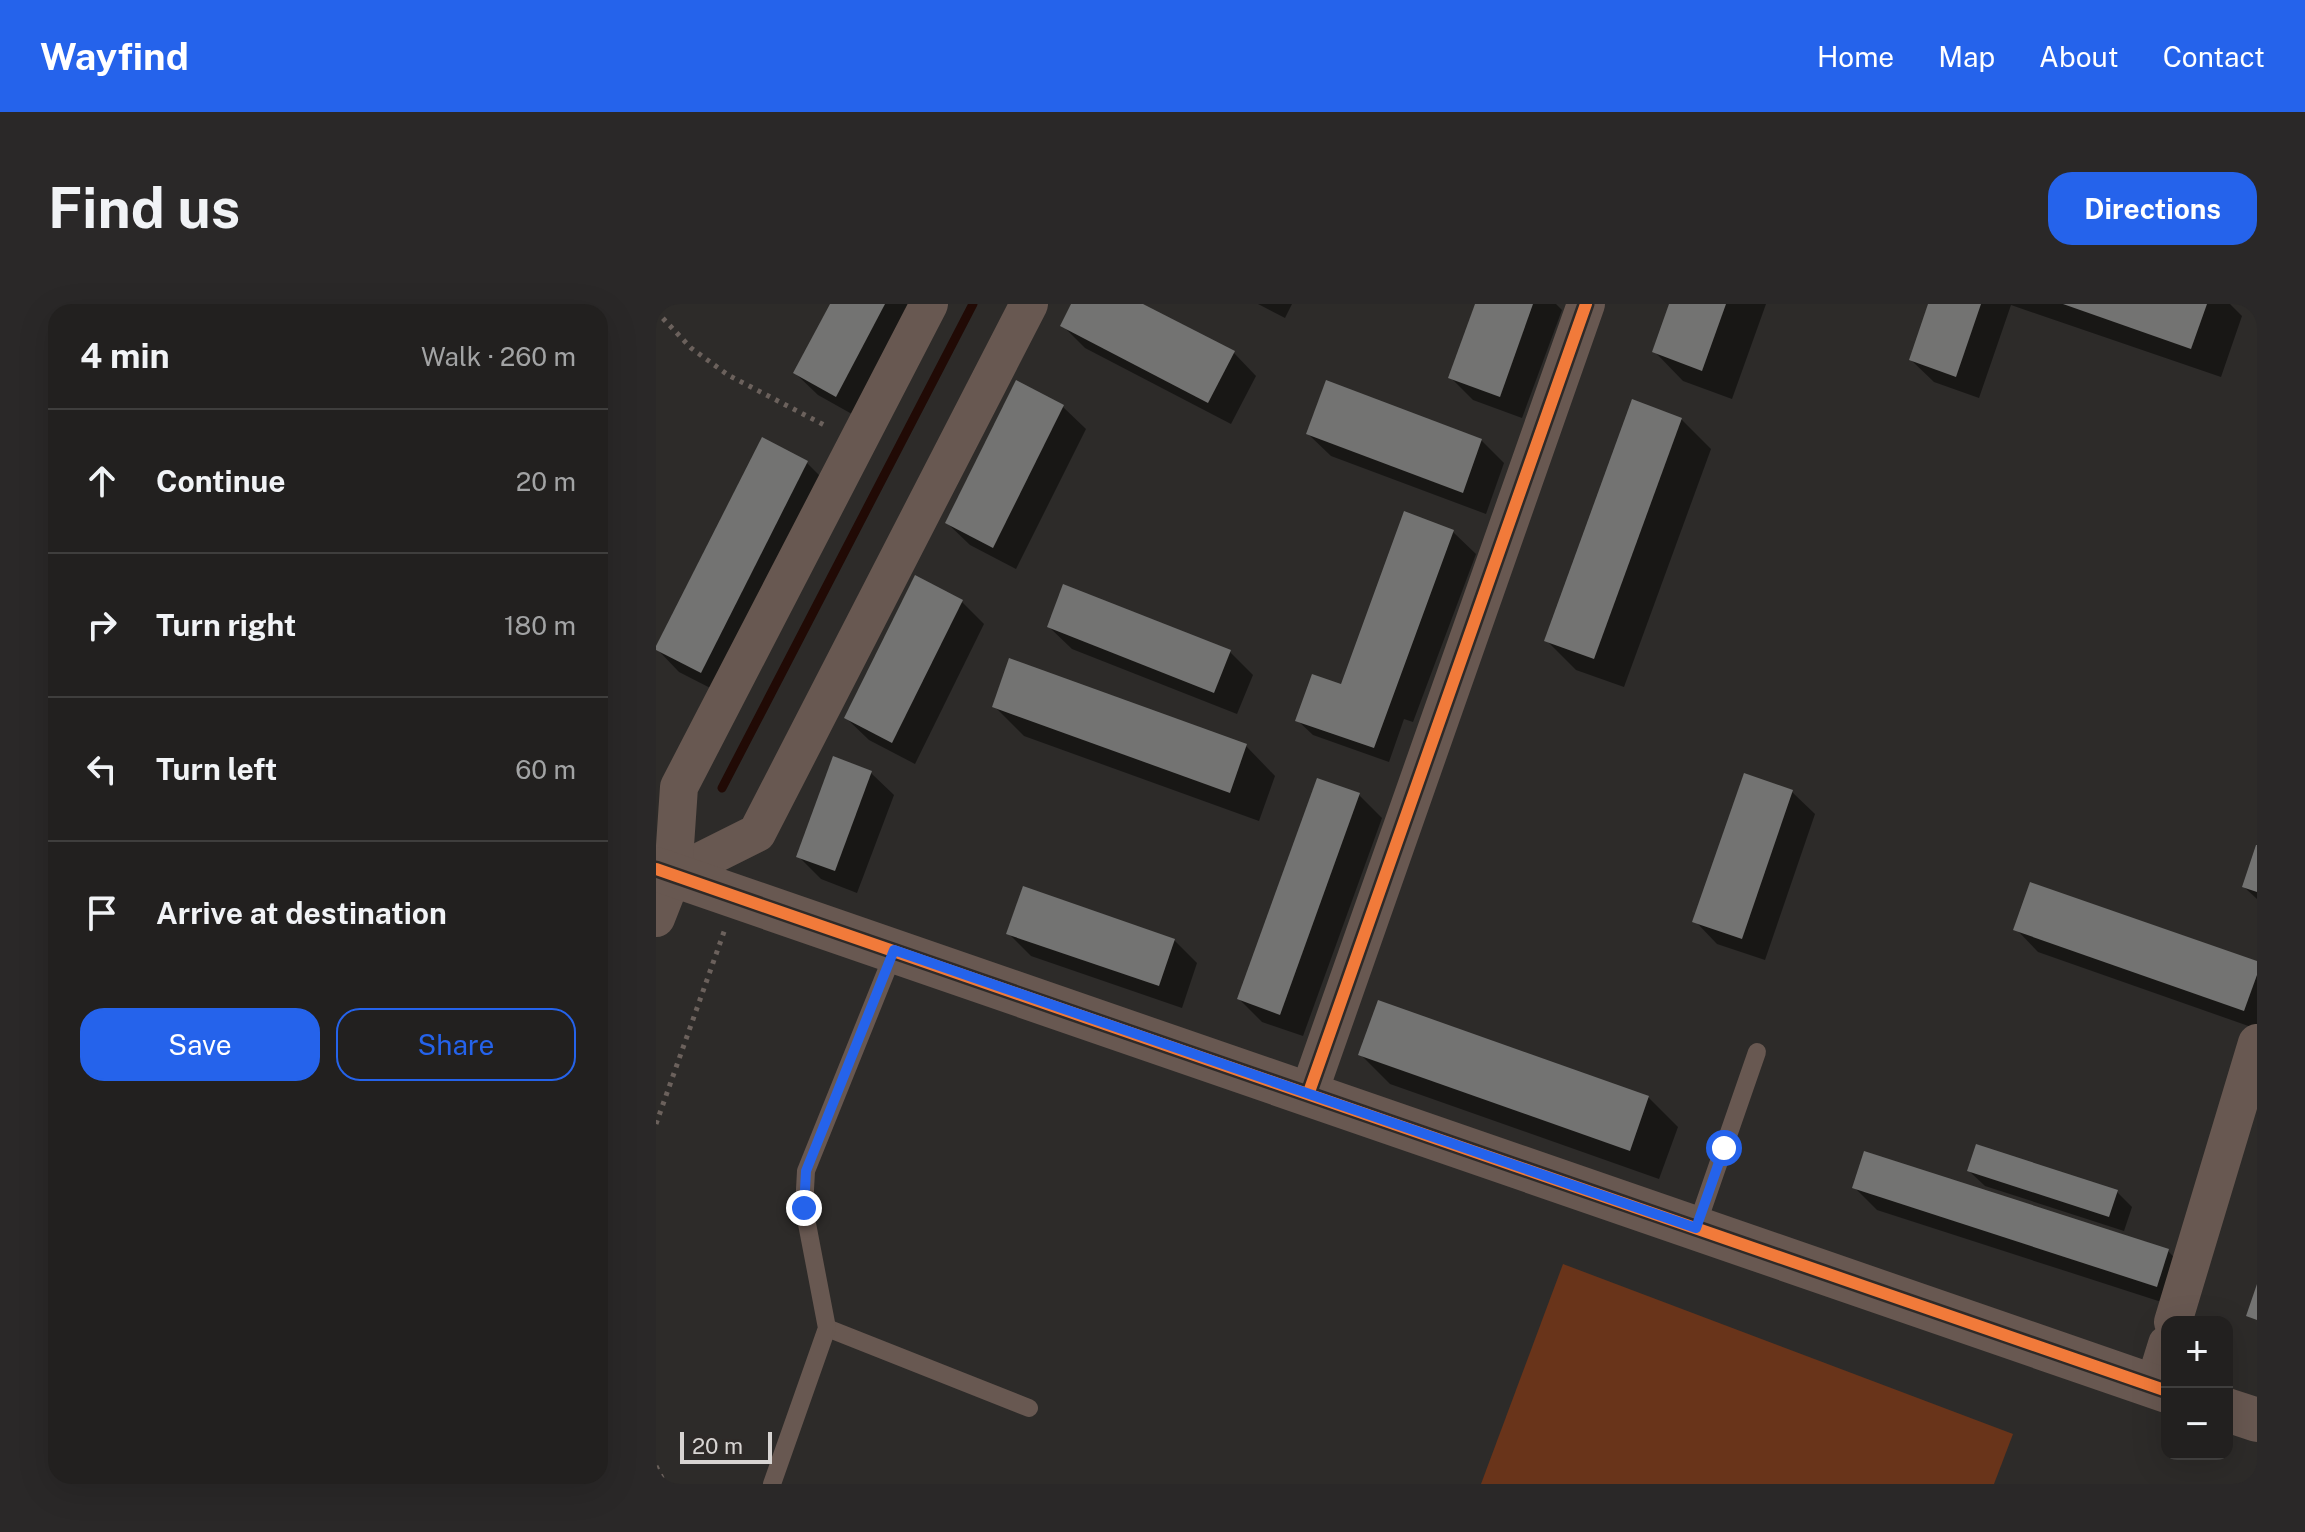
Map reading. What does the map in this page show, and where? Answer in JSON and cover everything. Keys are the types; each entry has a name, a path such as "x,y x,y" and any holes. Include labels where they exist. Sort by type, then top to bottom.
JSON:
{"street":[{"path":"656,918 679,787 929,304"},
{"path":"665,872 757,833 1029,304"},
{"path":"1309,1092 1586,304"},
{"path":"665,872 2161,1388"},
{"path":"2175,1316 2257,1043"},
{"path":"2233,1412 2257,1420"}],"lane":[{"path":"772,1484 827,1328 804,1208 806,1171 894,950"},
{"path":"1696,1228 1757,1052"},
{"path":"827,1328 1029,1408"}],"path":[{"path":"656,311 691,348 728,375 763,396 858,441"},
{"path":"656,1124 737,896"},
{"path":"656,1466 665,1484"}],"shaded area":[{"path":"1563,1264 2013,1434 1994,1484 1481,1484"}],"building":[{"path":"830,304 885,304 836,397 793,373"},
{"path":"1071,304 1143,304 1235,351 1208,403 1060,326"},
{"path":"1475,304 1533,304 1500,397 1448,378"},
{"path":"1669,304 1726,304 1702,371 1652,352"},
{"path":"1928,304 1981,304 1956,377 1909,360"},
{"path":"2063,304 2207,304 2191,349"},
{"path":"1016,380 1064,405 993,548 945,523"},
{"path":"1326,380 1482,439 1463,493 1306,434"},
{"path":"1632,399 1682,418 1594,659 1544,641"},
{"path":"762,437 808,461 701,673 656,650 656,646"},
{"path":"1404,511 1454,530 1374,748 1295,721 1312,674 1341,684"},
{"path":"915,575 963,600 892,743 844,718"},
{"path":"1063,584 1231,650 1214,693 1047,627"},
{"path":"1009,658 1247,744 1230,793 992,707"},
{"path":"833,756 872,771 835,871 796,857"},
{"path":"1744,773 1793,790 1742,939 1692,922"},
{"path":"1317,778 1360,793 1280,1015 1237,999"},
{"path":"2257,845 2257,892 2242,887"},
{"path":"2030,882 2257,961 2257,975 2244,1011 2013,930"},
{"path":"1023,886 1175,939 1159,986 1006,934"},
{"path":"1378,1000 1649,1096 1630,1151 1358,1055"},
{"path":"1976,1144 2118,1190 2109,1217 1967,1171"},
{"path":"1864,1151 2169,1249 2157,1287 1852,1188"},
{"path":"2257,1284 2257,1320 2246,1316"}],"waterway":[{"path":"722,788 973,304"}],"cycle path":[{"path":"1309,1092 1586,304"},
{"path":"656,869 2161,1389"}],"route":[{"path":"804,1208 806,1171 894,950 1696,1228 1724,1148"}]}
